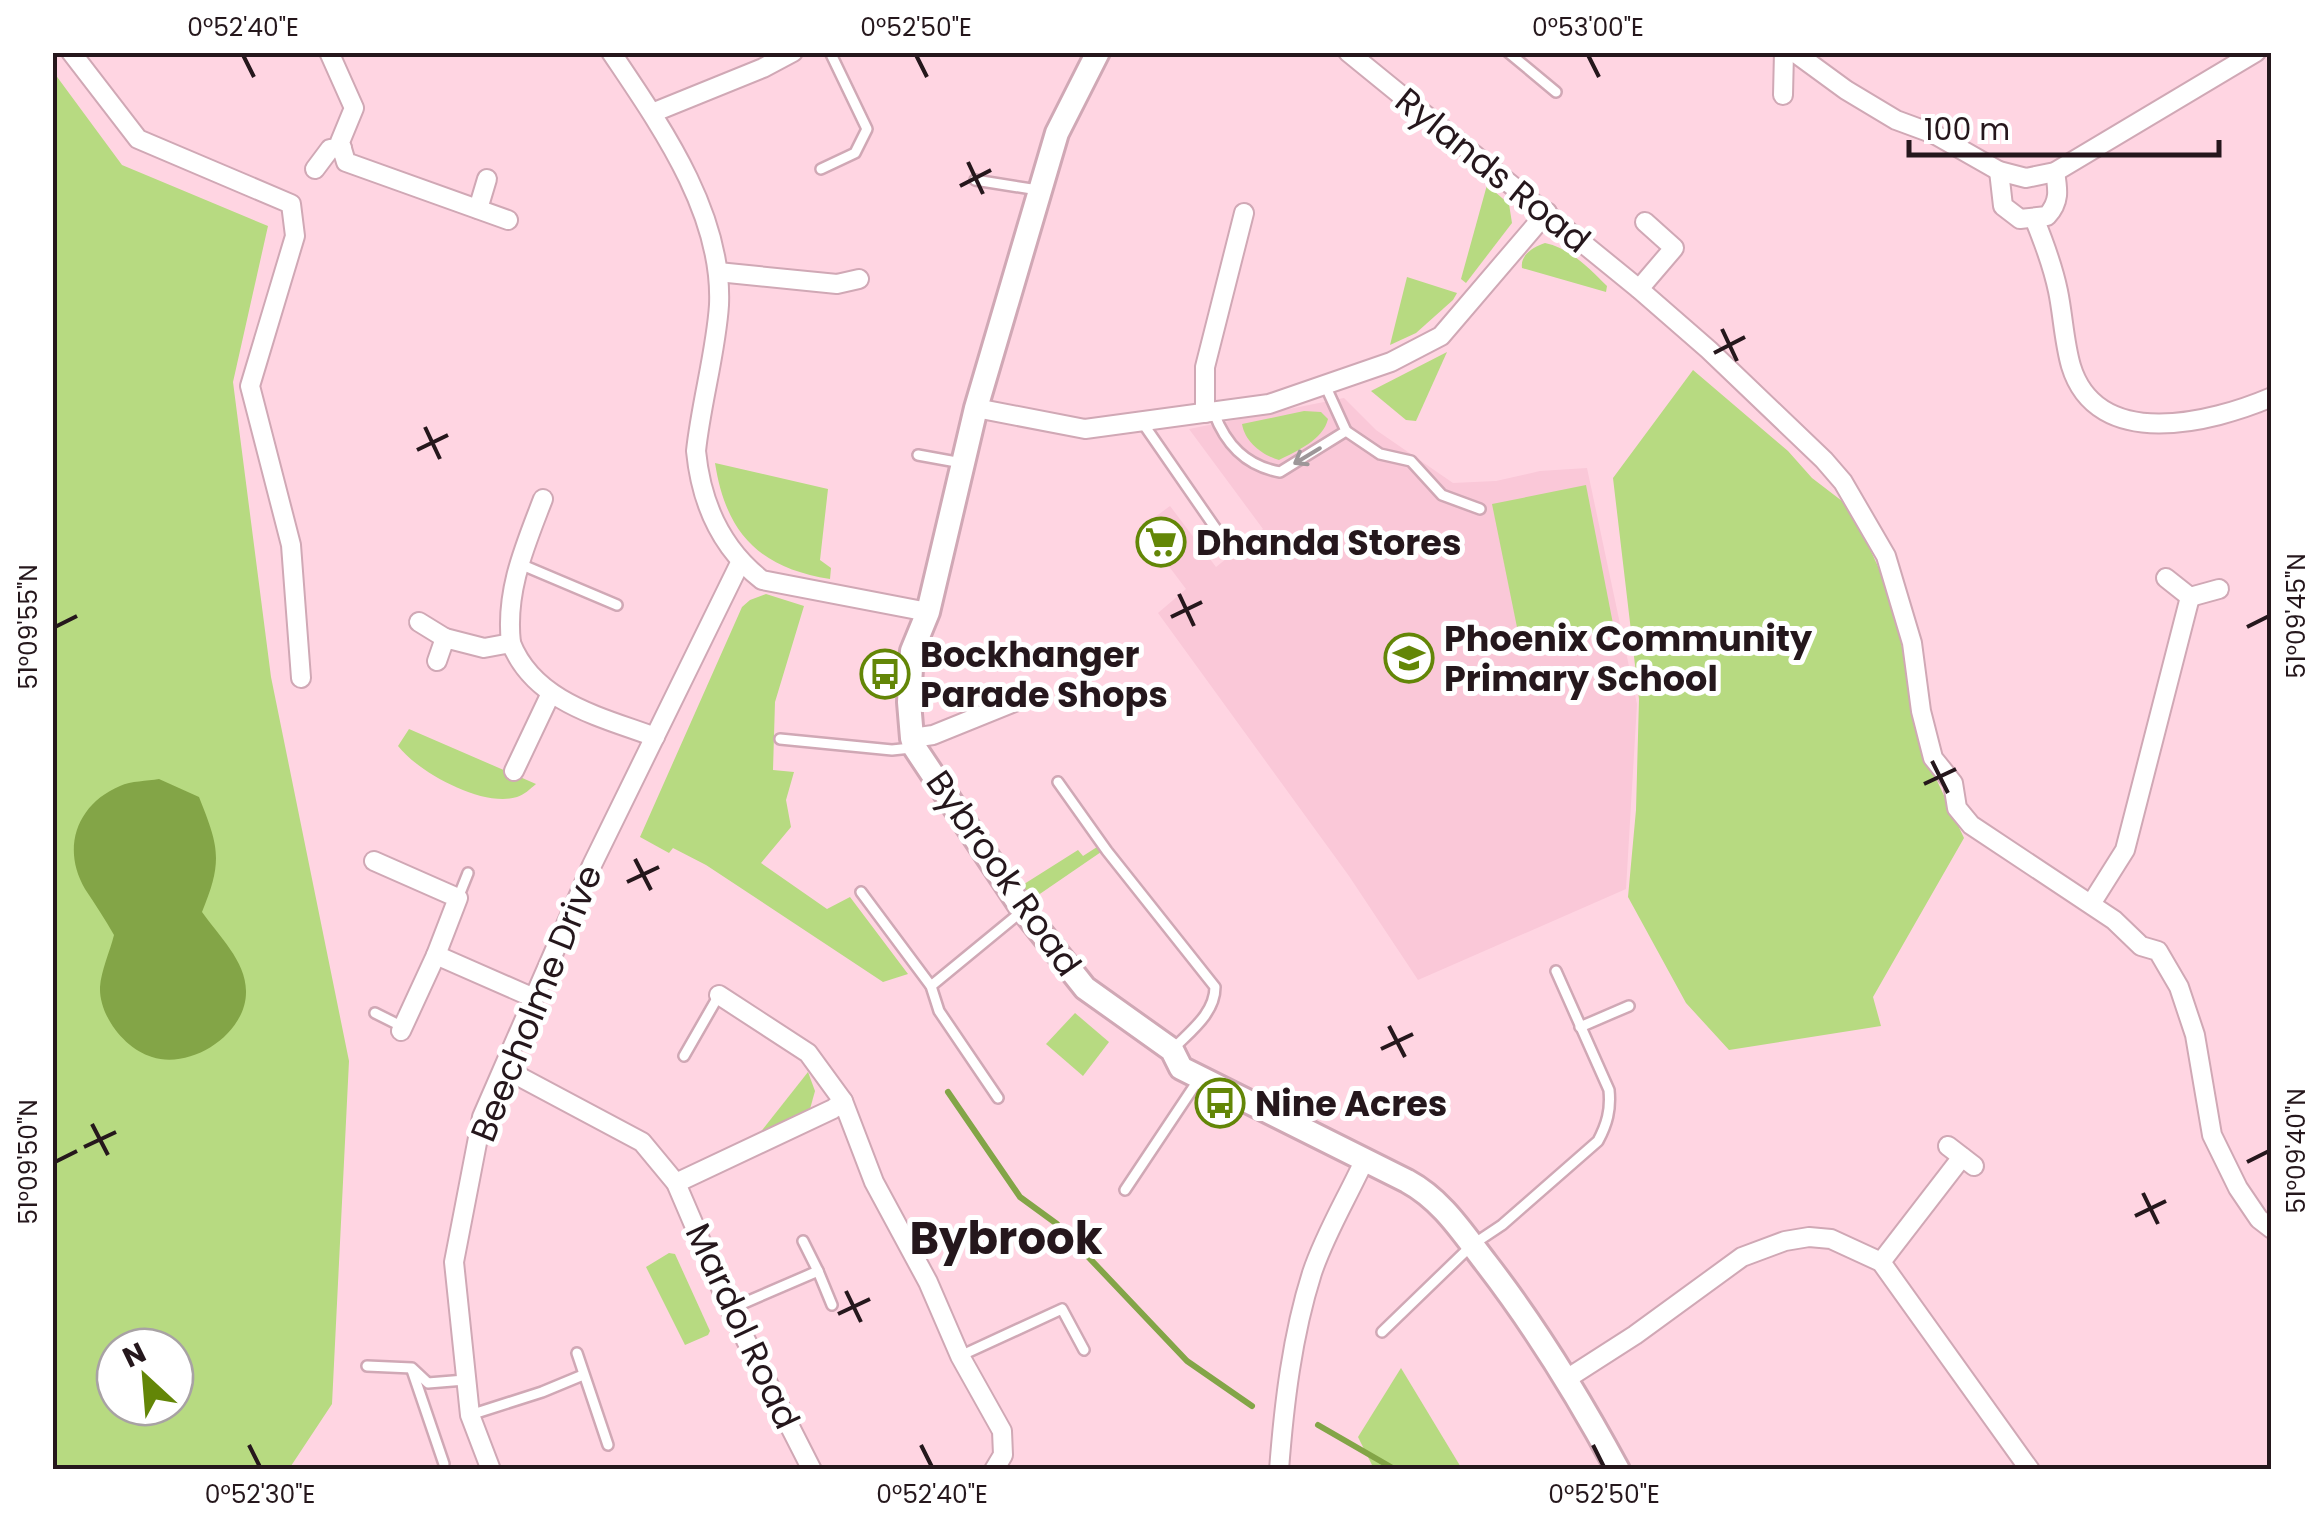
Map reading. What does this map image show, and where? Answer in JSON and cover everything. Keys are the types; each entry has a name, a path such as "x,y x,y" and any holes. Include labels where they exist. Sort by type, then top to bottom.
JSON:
{"street":[{"path":"70,52 138,139 292,204 295,236 250,386 291,545 300,678"},
{"path":"329,52 354,108 340,142 346,162 508,220"},
{"path":"610,52 652,113 696,199 718,272 718,308 696,451 698,474 716,526 740,563 762,580 928,612"},
{"path":"652,113 793,52"},
{"name":"Rylands Road","path":"1348,52 1373,60 1709,350 1824,460 1882,546 1912,643 1928,740 1934,758 1953,784 1957,808 1971,825 2114,920 2140,946 2158,952 2170,971 2195,1035 2212,1135 2238,1188 2259,1220 2272,1228"},
{"path":"1782,95 1784,52"},
{"path":"1794,52 1846,90 1900,122 1934,134 1999,170 2026,178 2055,172 2256,52"},
{"name":"Bybrook Road","path":"1097,53 1057,132 976,408 928,612 912,650 910,702 914,743 1023,910 1085,988 1172,1050 1181,1068 1436,1199 1568,1378 1618,1470"},
{"path":"314,169 330,149 342,148"},
{"path":"1999,170 2004,206 2020,219 2047,216 2056,207 2055,172"},
{"path":"478,209 487,179"},
{"path":"1210,413 1205,367 1215,318 1247,244 1244,212"},
{"path":"976,408 1085,429 1269,404 1391,362 1441,336 1547,212"},
{"path":"2034,218 2057,285 2070,364 2084,392 2101,410 2167,425 2271,399"},
{"name":"Rylands Road","path":"1639,288 1674,248 1645,222"},
{"path":"718,272 837,284 859,279"},
{"path":"543,498 518,563 510,612 512,643 526,670 551,693 577,708 655,738"},
{"name":"Beecholme Drive","path":"490,1470 470,1414 454,1262 482,1116 592,865 740,563"},
{"path":"2166,578 2190,597"},
{"path":"2190,597 2219,589"},
{"path":"2091,904 2125,850 2190,597"},
{"path":"419,622 445,638 484,648 512,643"},
{"path":"437,661 445,638"},
{"path":"514,770 551,693"},
{"path":"914,743 1017,702"},
{"path":"374,861 458,898 402,1029"},
{"path":"436,955 534,998"},
{"path":"719,995 808,1054 843,1101 874,1182 928,1282 960,1356 1002,1431 1004,1454 994,1470"},
{"name":"Mardol Road","path":"505,1069 642,1142 676,1182 730,1309 812,1470"},
{"name":"Mardol Road","path":"676,1182 843,1101"},
{"path":"1881,1262 1961,1157"},
{"path":"1279,1470 1298,1322 1313,1269 1364,1161"},
{"path":"1568,1378 1742,1258 1763,1248 1809,1237 1831,1239 1881,1262 2030,1470"}],"lane":[{"path":"821,170 856,152 867,129 830,52"},
{"path":"1508,52 1556,92"},
{"path":"975,180 1038,190"},
{"path":"1324,385 1346,431 1380,454 1411,461 1442,495 1480,509"},
{"path":"1210,413 1234,450 1265,469 1280,472 1346,431"},
{"path":"1142,422 1223,539"},
{"path":"918,455 962,464"},
{"path":"518,563 617,605"},
{"path":"780,739 892,750 914,743"},
{"path":"1058,782 1107,851 1216,988 1208,1012 1172,1050"},
{"path":"458,898 468,873"},
{"path":"861,892 931,986 940,1011 998,1098"},
{"path":"931,986 1023,910"},
{"path":"1382,1332 1472,1244 1502,1225 1598,1141 1604,1130 1609,1090 1556,971"},
{"path":"684,1056 719,995"},
{"path":"1580,1026 1628,1006"},
{"path":"375,1013 402,1029"},
{"path":"1125,1190 1199,1078"},
{"path":"803,1241 832,1305"},
{"path":"730,1309 818,1271"},
{"path":"960,1356 1062,1309 1084,1350"},
{"path":"577,1354 608,1445"},
{"path":"367,1366 412,1368 428,1383 466,1380"},
{"path":"412,1368 444,1464"},
{"path":"470,1414 583,1375"}],"shaded area":[{"path":"52,70 122,165 268,226 233,382 271,677 349,1061 332,1404 289,1469 53,1469"},
{"path":"1487,185 1509,204 1512,223 1466,283 1461,279"},
{"path":"1545,243 1579,260 1607,286 1606,292 1522,268 1525,255"},
{"path":"1407,277 1457,293 1416,333 1390,345"},
{"path":"1447,352 1416,421 1406,420 1371,391"},
{"path":"1693,370 1842,501 1865,538 1885,582 1900,634 1912,716 1924,753 1964,838 1873,997 1881,1026 1729,1050 1686,1003 1628,897 1636,810 1639,699 1613,478"},
{"name":"Phoenix Community Primary School","path":"1344,398 1376,430 1453,483 1587,468 1637,704 1626,889 1418,980 1349,876 1158,613 1186,589 1140,528 1170,506 1216,567 1263,529 1189,429"},
{"path":"1304,411 1321,412 1328,419 1325,426 1308,444 1279,460 1255,447 1242,424"},
{"path":"715,463 828,489 820,560 831,568 830,579 784,566 750,544 728,510"},
{"path":"1586,485 1614,629 1521,647 1492,504"},
{"path":"766,594 804,606 775,702 773,770 794,772 786,800 791,827 761,863 827,909 850,897 908,974 883,982 706,865 673,848 669,853 640,837 742,607"},
{"path":"409,729 536,784 520,796 503,799 470,793 435,776 407,756 398,746"},
{"path":"159,779 199,797 216,854 213,880 202,912 236,959 246,991 244,1006 227,1034 200,1053 168,1060 132,1047 109,1020 100,987 114,935 85,889 74,858 77,829 93,804 124,784"},
{"path":"1097,847 1101,852 1031,900 1021,886 1078,850 1083,856"},
{"path":"1075,1013 1109,1042 1083,1076 1046,1044"},
{"path":"808,1072 815,1091 810,1109 759,1134"},
{"path":"669,1253 675,1254 710,1331 685,1345 646,1267"},
{"path":"1401,1368 1462,1469 1374,1469 1358,1437"}],"waterway":[{"path":"948,1092 1020,1197 1057,1224 1187,1361 1252,1406"},
{"path":"1318,1425 1396,1470"}],"place":[{"name":"Dhanda Stores","path":"1161,542"},
{"name":"Phoenix Community Primary School","path":"1409,658"},
{"name":"Bockhanger Parade Shops","path":"885,674"},
{"name":"Nine Acres","path":"1220,1103"}],"district":[{"name":"Bybrook","path":"1006,1238"}]}
